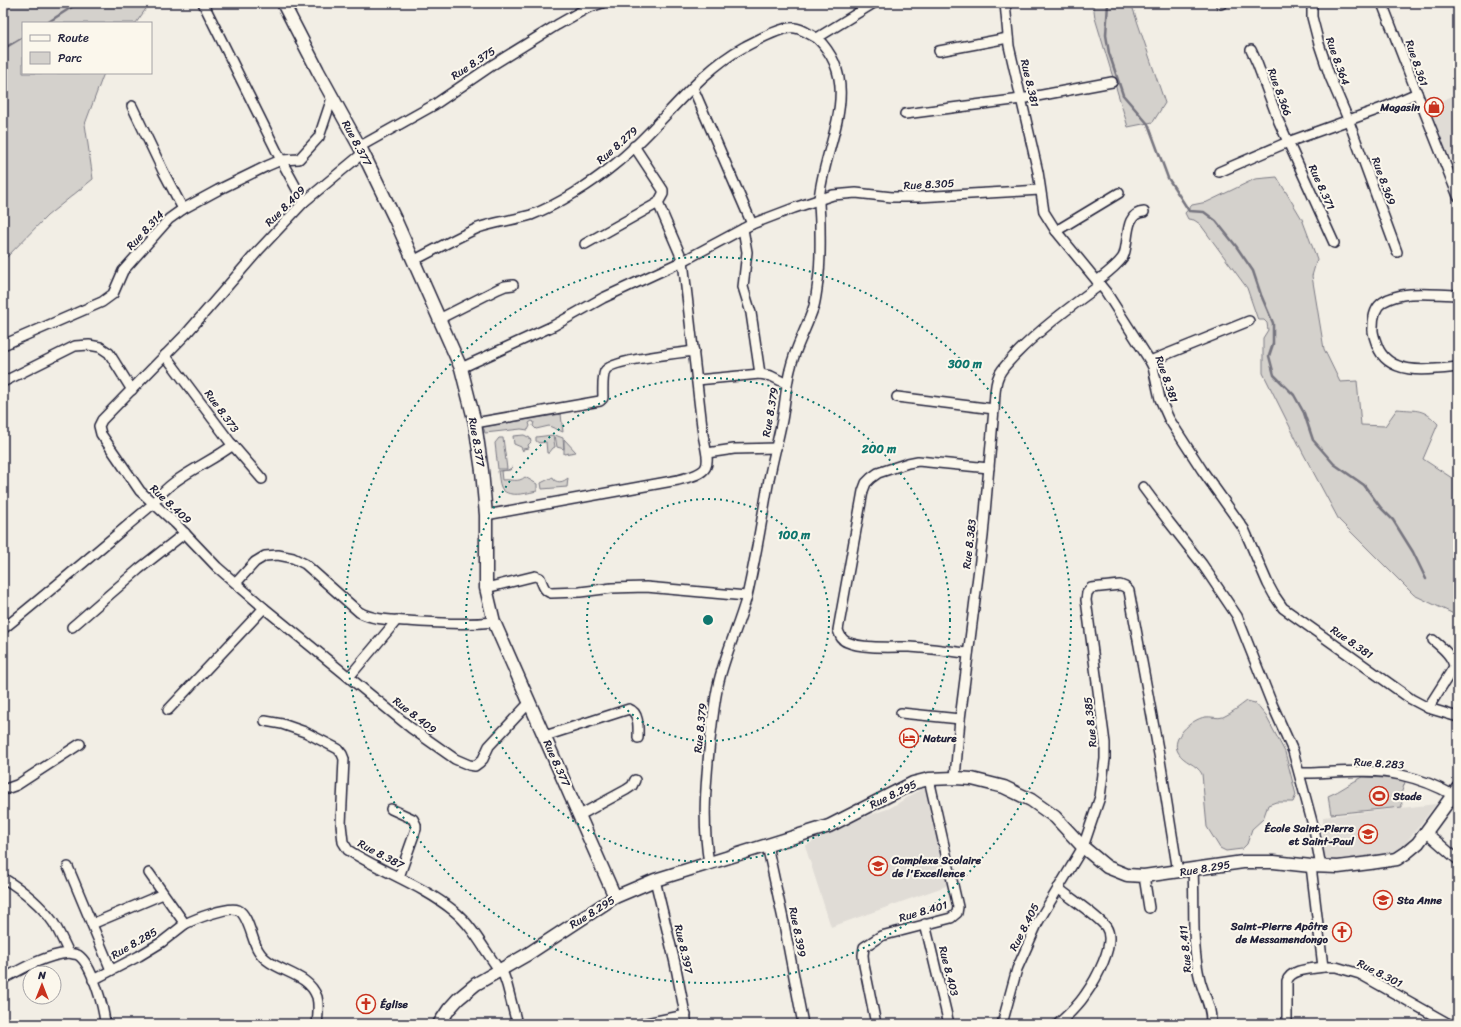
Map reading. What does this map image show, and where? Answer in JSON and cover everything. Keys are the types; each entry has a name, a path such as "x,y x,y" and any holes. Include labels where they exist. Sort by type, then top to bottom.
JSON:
{"street":[{"path":"203,3 281,160 304,202"},
{"name":"Rue 8.377","path":"283,3 332,98 361,150 395,219 461,368 475,423 482,471 486,515 486,588 494,622 501,641 530,702 616,897"},
{"name":"Rue 8.375","path":"361,150 428,109 494,64 587,8 602,3"},
{"path":"817,38 874,3"},
{"name":"Rue 8.381","path":"1004,3 1008,38 1038,172 1044,212 1056,231 1099,283 1150,361 1153,367 1160,399 1169,419 1202,470 1244,529 1268,584 1279,603 1283,608 1338,649 1411,699 1428,708 1458,717"},
{"name":"Rue 8.361","path":"1220,172 1288,142 1348,119 1385,107 1417,93 1382,3"},
{"name":"Rue 8.364","path":"1312,9 1312,17 1319,44 1330,77 1348,119"},
{"name":"Rue 8.279","path":"413,260 480,228 518,219 545,209 587,184 615,165 725,58 745,47 781,30 795,28 817,38"},
{"name":"Rue 8.379","path":"709,863 705,837 704,816 715,700 719,682 746,596 782,421 787,384 794,352 814,306 821,260 819,200 838,118 840,85 833,59 828,50 817,38"},
{"path":"939,51 1008,38"},
{"name":"Rue 8.366","path":"1251,50 1257,62 1276,117 1288,142"},
{"path":"905,114 1021,99 1112,82"},
{"path":"693,88 752,224"},
{"path":"1417,93 1458,196"},
{"name":"Rue 8.314","path":"3,345 90,308 109,297 115,290 123,271 159,229 169,219 183,209 218,190 281,160 299,158 319,137 332,98"},
{"path":"132,106 183,209"},
{"name":"Rue 8.369","path":"1348,119 1397,252"},
{"name":"Rue 8.371","path":"1288,142 1334,243"},
{"path":"585,244 658,203 663,194 663,190 634,146"},
{"name":"Rue 8.409","path":"361,150 304,202 258,250 165,356 102,420 100,426 102,434 135,484 153,504 185,533 217,567 264,608 411,728 455,759 469,765 475,766 479,763 489,746 530,702"},
{"name":"Rue 8.305","path":"461,368 553,326 603,298 683,261 752,224 834,195 856,193 892,197 1040,190"},
{"path":"1056,231 1119,193"},
{"path":"486,515 693,476 704,470 707,464 707,453 703,435 683,261 658,203"},
{"name":"Rue 8.383","path":"955,778 960,719 983,536 994,409 999,374 1035,336 1062,312 1099,283 1121,259 1127,245 1131,222 1134,215 1139,212 1144,212"},
{"path":"743,229 747,252 743,287 751,313 760,374"},
{"path":"439,319 498,289 513,285"},
{"path":"1458,295 1411,294 1396,297 1381,303 1374,315 1373,330 1379,351 1384,358 1394,365 1419,370 1458,367"},
{"path":"1150,361 1249,321"},
{"path":"3,382 75,346 89,344 100,347 109,353 132,390"},
{"path":"475,423 600,401 603,398 604,375 608,367 638,359 694,351"},
{"name":"Rue 8.373","path":"165,356 233,445 262,479"},
{"path":"697,380 760,374 771,376 787,384"},
{"path":"897,397 994,409"},
{"path":"3,629 59,584 97,550 153,504 157,497 171,485 233,445"},
{"path":"707,453 742,449 776,448"},
{"path":"968,653 909,647 885,648 862,645 847,642 841,638 838,630 863,491 866,483 878,473 918,461 989,468"},
{"path":"1143,487 1202,564 1237,616 1272,704 1293,751 1314,830 1322,967"},
{"path":"72,626 139,569 185,533"},
{"path":"236,583 255,562 264,556 278,555 293,558 305,564 359,612 372,617 462,624 494,622"},
{"path":"486,588 535,576 540,578 544,589 551,593 646,587 746,596"},
{"name":"Rue 8.385","path":"1083,847 1100,797 1105,759 1104,736 1086,600 1087,593 1091,588 1120,585 1129,591 1160,760 1178,872"},
{"path":"168,710 264,608"},
{"path":"349,677 397,620"},
{"path":"1428,708 1454,667 1454,662 1434,640"},
{"path":"545,736 629,709 633,711 636,716 638,738"},
{"path":"900,713 960,719"},
{"name":"Rue 8.387","path":"265,721 282,724 305,732 338,749 344,759 340,814 343,842 348,850 399,877 454,911 464,921 504,976 516,1024"},
{"path":"3,790 17,785 80,744"},
{"name":"Rue 8.283","path":"1300,773 1365,772 1400,775 1456,791"},
{"name":"Rue 8.295","path":"439,1024 449,1009 476,984 528,954 616,897 655,880 828,826 913,783 929,779 972,779 989,782 1004,787 1040,806 1055,817 1083,847 1108,867 1127,875 1144,876 1253,862 1338,866 1396,859 1418,843 1456,791"},
{"name":"Rue 8.401","path":"876,1024 864,965 864,947 881,936 951,918 956,913 958,907 929,779"},
{"path":"580,815 626,790 632,786 635,780"},
{"path":"390,809 413,819 416,825 416,830 399,877"},
{"path":"1426,832 1458,860"},
{"name":"Rue 8.399","path":"767,845 803,1024"},
{"name":"Rue 8.405","path":"1002,1024 1017,969 1038,922 1083,847"},
{"path":"68,867 111,970"},
{"name":"Rue 8.411","path":"1193,870 1194,946 1200,981 1212,1017 1210,1024"},
{"path":"149,873 185,924"},
{"path":"1144,876 1149,908"},
{"path":"3,878 30,898 53,922 69,953"},
{"name":"Rue 8.397","path":"655,880 687,1020"},
{"path":"1058,888 1100,920 1106,928 1109,936 1107,948 1096,978 1085,995 1058,1024"},
{"path":"92,924 163,894"},
{"name":"Rue 8.285","path":"93,980 162,942 185,924 207,915 237,910 246,917 250,932 258,951 264,959 305,981 312,989 317,997 317,1024"},
{"name":"Rue 8.403","path":"926,924 949,1024"},
{"path":"3,979 44,959 59,954 69,953 78,955 84,961 101,999 105,1024"},
{"name":"Rue 8.301","path":"1287,1024 1288,977 1294,972 1322,967 1336,967 1360,974 1449,1024"},
{"path":"641,1024 687,1020"}],"shaded area":[{"path":"1458,94 1458,152 1443,158 1423,108"},
{"name":"Complexe Scolaire de l'Excellence","path":"925,787 949,885 831,927 805,846 840,826 890,808"},
{"name":"École Saint-Pierre et Saint-Paul","path":"1436,804 1400,851 1350,860 1323,861 1323,817"}],"green space":[{"path":"3,3 150,3 137,22 22,22 22,74 104,74 85,124 93,179 47,216 3,261"},
{"path":"1093,3 1131,3 1165,103 1153,122 1128,127 1095,18"},
{"path":"1277,177 1302,219 1317,259 1312,276 1324,349 1340,382 1357,381 1361,425 1385,426 1397,409 1420,411 1428,415 1438,424 1423,459 1458,482 1458,616 1414,595 1339,520 1303,453 1263,373 1263,338 1268,330 1267,323 1264,320 1258,320 1247,288 1200,224 1194,220 1188,219 1185,213 1192,205 1207,202 1255,179"},
{"path":"561,414 563,432 549,426 536,429 533,426 534,422 532,421 529,423 530,426 528,430 521,429 485,433 484,429 482,429 482,427"},
{"path":"524,435 530,438 531,442 528,445 529,448 523,449 523,451 521,447 514,444 513,436"},
{"path":"553,435 555,447 547,453 546,442 539,443 536,441 536,437"},
{"path":"555,435 563,438 564,449 557,447"},
{"path":"499,438 503,438 507,469 498,469 495,443"},
{"path":"564,439 576,452 564,454"},
{"path":"513,467 510,470 501,471 502,480 517,480 525,477 537,484 537,491 512,494 504,491 500,485 498,471 508,470"},
{"path":"553,477 554,480 559,482 568,478 567,487 542,489 541,483"},
{"path":"1247,701 1255,703 1266,716 1285,752 1296,795 1293,802 1276,802 1268,805 1263,819 1252,829 1247,844 1242,849 1226,851 1220,848 1207,827 1202,774 1197,768 1180,755 1176,747 1180,735 1194,721 1205,717 1223,717"},
{"path":"1363,777 1406,779 1401,794 1402,807 1331,814 1328,796"}],"waterway":[{"path":"49,22 78,3"},
{"path":"1108,3 1106,35 1109,53 1123,95 1148,124 1168,178 1189,211 1204,212 1216,221 1236,246 1253,271 1273,323 1273,344 1269,356 1274,375 1294,395 1304,413 1313,440 1334,464 1364,485 1381,508 1393,520 1413,552 1426,579"},
{"path":"3,49 22,38"}],"place":[{"name":"Magasin","path":"1434,107"},
{"name":"Nature","path":"909,738"},
{"name":"Stade","path":"1379,796"},
{"name":"École Saint-Pierre et Saint-Paul","path":"1368,834"},
{"name":"Complexe Scolaire de l'Excellence","path":"878,866"},
{"name":"Sta Anne","path":"1383,900"},
{"name":"Saint-Pierre Apôtre de Messamendongo","path":"1342,932"},
{"name":"Église","path":"366,1004"}]}
